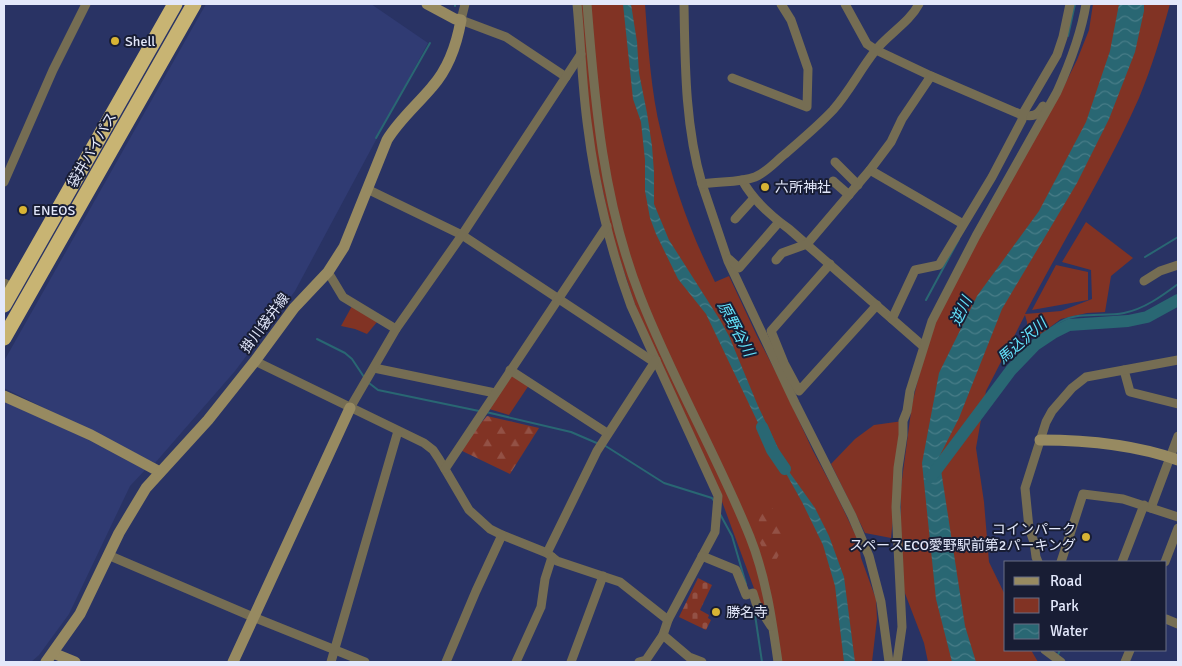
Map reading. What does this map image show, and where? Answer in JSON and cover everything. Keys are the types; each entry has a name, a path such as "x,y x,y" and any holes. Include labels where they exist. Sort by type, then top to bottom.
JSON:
{"highway":[{"name":"袋井バイパス","path":"4,305 9,286 175,4"},
{"name":"袋井バイパス","path":"4,338 194,4"}],"main road":[{"path":"427,4 455,19 461,20"},
{"name":"掛川袋井線","path":"46,662 80,614 135,504 160,472 208,420 255,362 294,308 328,272 344,247 387,140 394,129 433,87 457,41 461,20"},
{"path":"4,396 91,436 160,472"},
{"path":"233,662 350,408"},
{"path":"1040,440 1080,440 1110,443 1174,458"},
{"path":"54,653 74,662"}],"street":[{"path":"4,182 53,70 86,4"},
{"path":"465,4 461,20 506,37 566,77"},
{"path":"578,4 588,129 607,226 622,282 655,361 718,496 715,532 668,620 663,635 646,660 639,662"},
{"path":"587,4 596,101 606,176 625,254 649,320 735,501 750,538 764,582 774,631 777,662"},
{"path":"684,4 688,107 698,171 702,184 727,258 795,403 852,516 869,556 881,602 889,662"},
{"path":"732,78 807,107 808,69 791,20 781,4"},
{"path":"845,4 867,44 876,50 931,76 1032,117 1038,114 1068,67"},
{"path":"702,184 742,180 756,176 770,168 833,110 876,50 915,11 919,4"},
{"path":"892,319 916,270 939,265 992,176 1022,120 1022,114 1057,55 1070,4"},
{"path":"897,662 902,627 896,506 898,468 903,421 923,346 932,321 952,280 1057,92 1080,34 1086,4"},
{"path":"350,408 396,329 462,235 581,54"},
{"path":"776,260 782,253 807,244 858,185 891,142 902,119 931,76"},
{"path":"835,162 858,185"},
{"path":"870,170 963,224"},
{"path":"742,180 754,198 779,222 807,244 923,346"},
{"path":"833,181 849,195"},
{"path":"367,189 462,235 655,361"},
{"path":"735,219 754,198"},
{"path":"727,258 740,268 779,222"},
{"path":"445,469 607,226"},
{"path":"830,264 771,331 784,363 799,391 877,305"},
{"path":"1144,281 1160,271 1178,265"},
{"path":"328,272 343,297 396,329"},
{"path":"1038,561 1029,528 1025,488 1046,422 1052,410 1072,388 1086,377 1178,360"},
{"path":"516,662 541,607 549,555 597,451 655,361"},
{"path":"255,362 424,444 433,450 469,510 480,521 502,535 549,555 557,561 620,582 668,620"},
{"path":"374,368 495,393"},
{"path":"510,370 608,433"},
{"path":"1124,370 1130,392 1178,404"},
{"path":"331,662 398,431"},
{"path":"1122,561 1174,458 1178,436"},
{"path":"1061,561 1083,494 1123,499 1178,517"},
{"path":"1165,561 1178,528"},
{"path":"446,662 502,535"},
{"path":"108,555 253,617 365,662"},
{"path":"702,556 736,570 746,595 753,593 756,603 774,631"},
{"path":"571,662 603,576"},
{"path":"663,635 689,658 702,662"},
{"path":"1046,651 1061,662"}],"shaded area":[{"path":"206,4 371,4 428,43 295,291 235,371 155,463 4,388 4,361"},
{"path":"4,401 87,439 145,470 130,486 69,614 39,655 31,662 4,662"}],"green space":[{"path":"581,4 645,4 650,68 655,101 671,171 698,246 715,282 729,276 858,540 861,558 876,599 877,619 872,662 777,662 776,648 717,488 645,335 612,235 590,129"},
{"path":"1093,4 1170,4 1148,75 1126,126 1025,314 1061,311 1092,299 1091,270 1062,262 1086,222 1133,258 1111,276 1105,312 1087,313 1061,319 1037,337 1028,336 1025,315 986,391 976,448 984,502 989,562 1004,593 1004,651 1032,651 1038,662 928,662 924,643 901,583 901,487 912,404 925,351 932,328 963,260 1060,94 1089,30"},
{"path":"1056,265 1088,272 1088,300 1032,310"},
{"path":"352,306 377,322 367,334 341,326"},
{"path":"512,375 529,385 509,415 489,409"},
{"path":"487,416 539,428 510,474 458,449"},
{"path":"903,421 891,538 865,533 831,464 855,439 874,425"},
{"path":"766,504 783,516 787,540 775,562 768,559 757,537 759,519"},
{"path":"698,578 712,585 700,610 709,615 708,618 711,620 706,630 679,617"}],"water":[{"path":"623,4 631,4 637,42 639,73 652,146 654,204 669,240 729,336 758,406 790,473 815,508 829,536 844,577 855,662 844,662 835,586 823,545 802,502 760,427 706,314 678,279 650,218 645,191 645,160 641,122 633,99"},
{"path":"1119,4 1144,4 1144,11 1135,52 1109,119 1077,183 1002,309 959,418 939,457 965,626 976,662 952,662 936,599 922,463 939,373 977,296 1039,211 1086,122 1110,51"}],"waterway":[{"path":"1068,36 1075,4"},
{"path":"376,138 430,43"},
{"path":"1145,257 1178,237"},
{"path":"926,300 959,239"},
{"path":"1021,359 1044,334 1060,322 1075,317 1131,311 1152,302 1178,284"},
{"name":"馬込沢川","path":"931,477 1011,370 1035,345 1069,325 1128,321 1147,317 1178,300"},
{"path":"317,339 345,353 352,359 364,377"},
{"path":"369,383 378,390 479,411"},
{"path":"486,412 571,432 599,444"},
{"name":"原野谷川","path":"762,427 772,450 785,469"},
{"path":"604,445 664,483 712,498 714,501"},
{"path":"720,514 732,536 746,584"},
{"path":"754,608 762,662"},
{"path":"1057,657 1060,651"}],"place":[{"name":"Shell","path":"115,41"},
{"name":"六所神社","path":"765,187"},
{"name":"ENEOS","path":"23,210"},
{"name":"コインパーク スペースECO愛野駅前第2パーキング","path":"1086,537"},
{"name":"勝名寺","path":"716,612"}],"water label":[{"name":"逆川","path":"961,311"}]}
